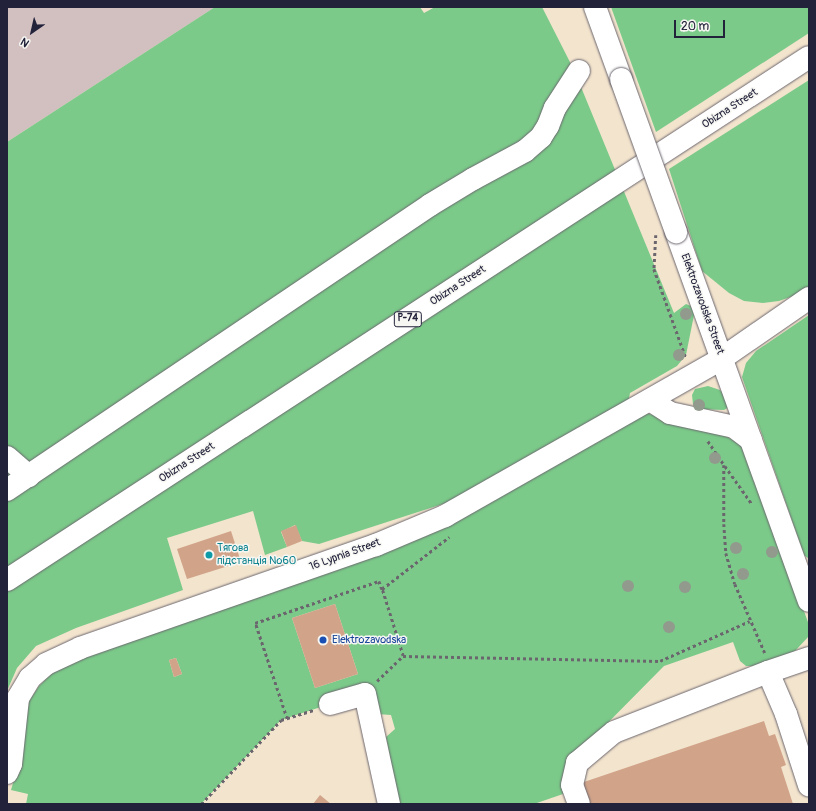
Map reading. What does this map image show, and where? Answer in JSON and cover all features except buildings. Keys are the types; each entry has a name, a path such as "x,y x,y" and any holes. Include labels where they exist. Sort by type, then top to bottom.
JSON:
{"main road":[{"name":"Elektrozavodska Street","path":"595,7 621,80 666,231 721,359 808,593"},
{"name":"Obizna Street","path":"7,580 809,57"},
{"path":"7,490 430,204 525,151 541,137 548,126 555,108 579,71"},
{"name":"16 Lypnia Street","path":"7,773 11,764 18,698 30,678 46,664 80,648 376,545 446,516 721,359 809,298"},
{"path":"650,400 670,413 734,427 751,440"},
{"path":"7,457 29,476"},
{"path":"579,804 572,785 577,763 614,732 770,671 809,658"},
{"path":"770,671 786,714 809,785"},
{"path":"330,704 365,694 389,804"}],"path":[{"path":"666,231 654,269 692,376"},
{"path":"704,420 704,436 724,465 724,524 726,553 735,584 770,671"},
{"path":"382,589 452,534"},
{"path":"287,719 255,623 379,581 403,656"},
{"path":"365,694 403,656 660,661 750,621"},
{"path":"201,804 281,720 330,704"}],"shaded area":[{"path":"7,7 215,7 7,142"}],"green space":[{"path":"215,7 420,7 424,13 435,7 542,7 574,70 674,313 686,304 691,306 694,315 686,355 677,366 630,393 628,404 449,502 319,544 302,541 295,525 281,532 287,547 265,555 253,511 167,538 183,590 76,628 36,646 17,668 7,691 7,142"},
{"path":"611,7 809,7 809,33 656,132"},
{"path":"809,80 809,286 796,295 779,301 763,303 744,301 729,293 702,271 669,169"},
{"path":"809,315 809,559 804,555 742,377 746,363 756,351"},
{"path":"708,386 720,390 725,396 729,407 724,410 697,409 693,404 692,395 695,389"},
{"path":"646,413 722,434 744,446 809,625 809,636 795,651 757,666 746,666 740,661 733,642 664,666 574,757 565,771 563,794 534,804 399,804 386,737 395,729 391,715 377,714 372,694 330,704 281,720 201,804 26,804 28,794 11,790 18,766 29,701 39,686 56,669 84,656 376,554","holes":["335,604 358,674 315,688 292,618","176,658 182,674 174,677 169,660"]}],"place":[{"name":"Тягова підстанція №60","path":"209,555"},
{"name":"Elektrozavodska","path":"323,640"}]}
